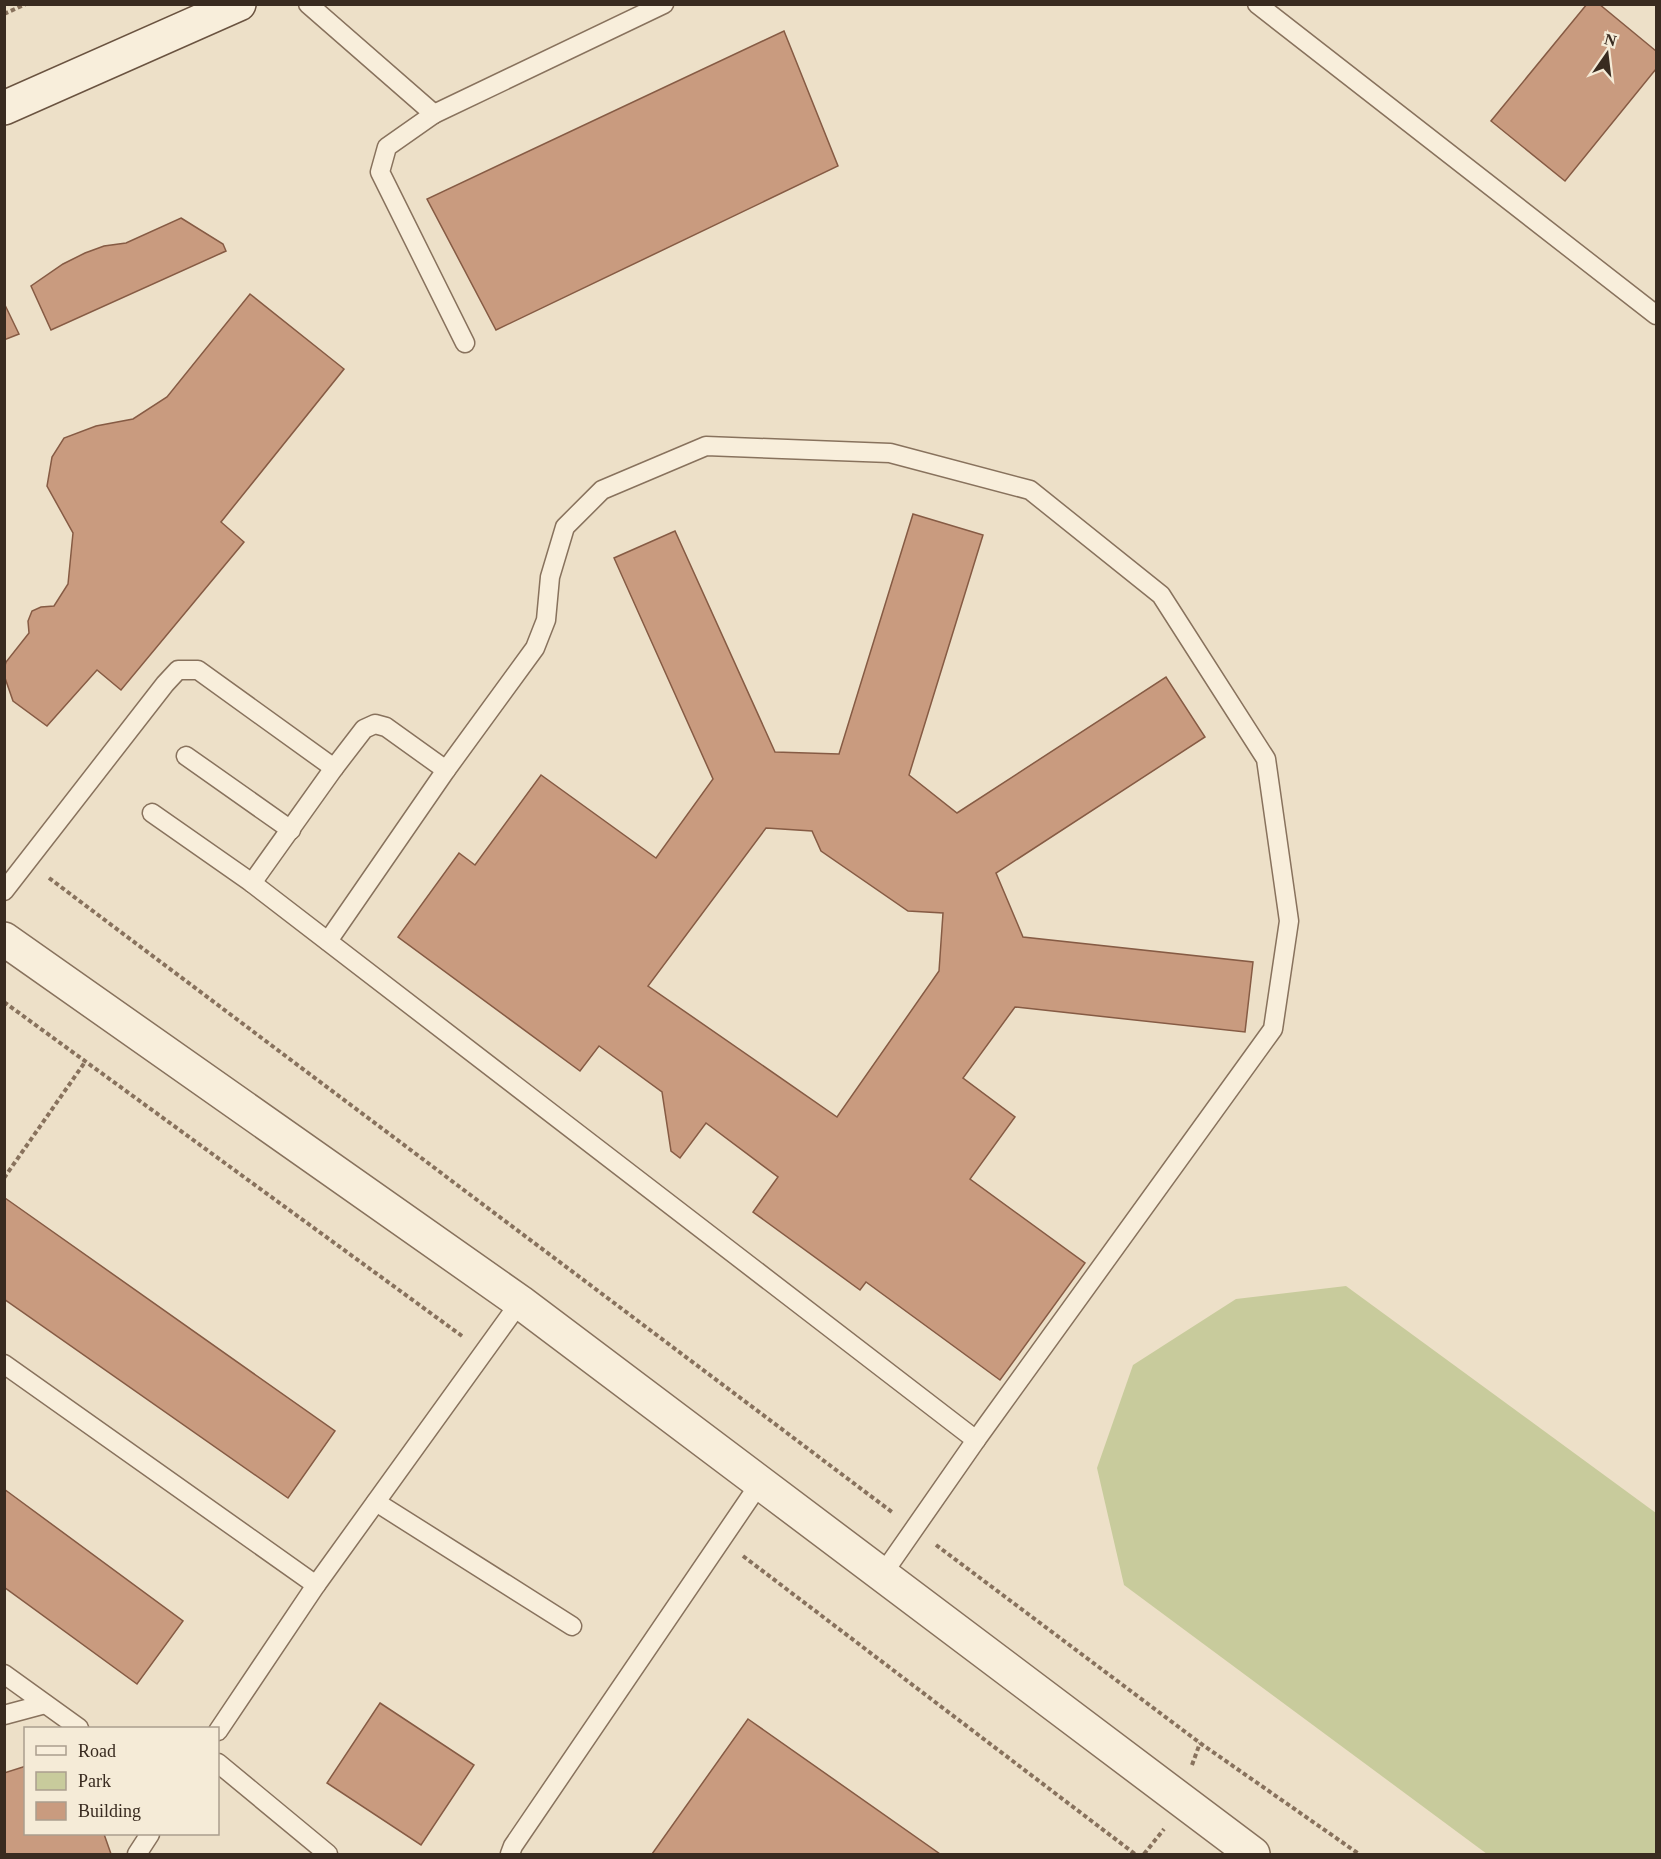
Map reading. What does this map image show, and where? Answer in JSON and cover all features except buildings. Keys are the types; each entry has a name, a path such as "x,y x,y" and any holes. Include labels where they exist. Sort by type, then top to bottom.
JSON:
{"street":[{"path":"4,108 239,4"},
{"path":"4,939 520,1302 1244,1852"}],"lane":[{"path":"308,4 434,114"},
{"path":"465,343 380,172 387,147 434,114 664,4"},
{"path":"1257,4 1656,315"},
{"path":"328,940 446,770 535,648 546,620 550,577 565,527 602,490 706,446 890,453 1030,490 1161,595 1266,759 1289,921 1273,1029 975,1440 882,1575"},
{"path":"4,891 178,670 198,670 334,768"},
{"path":"252,883 364,729 375,724 386,727 446,770"},
{"path":"186,756 291,830"},
{"path":"152,813 328,940 975,1440"},
{"path":"219,1730 316,1585 520,1302"},
{"path":"4,1364 316,1585"},
{"path":"510,1854 513,1846 760,1483"},
{"path":"376,1502 572,1626"},
{"path":"4,1674 77,1727"},
{"path":"4,1715 45,1704"},
{"path":"219,1764 328,1854"},
{"path":"137,1854 149,1835"}],"path":[{"path":"4,14 26,4"},
{"path":"27,861 1200,1743 1359,1854"},
{"path":"4,1002 484,1352"},
{"path":"4,1178 85,1062"},
{"path":"721,1540 1135,1854"}],"green space":[{"path":"1346,1286 1656,1513 1656,1854 1487,1854 1124,1585 1097,1468 1133,1365 1236,1299"}]}
